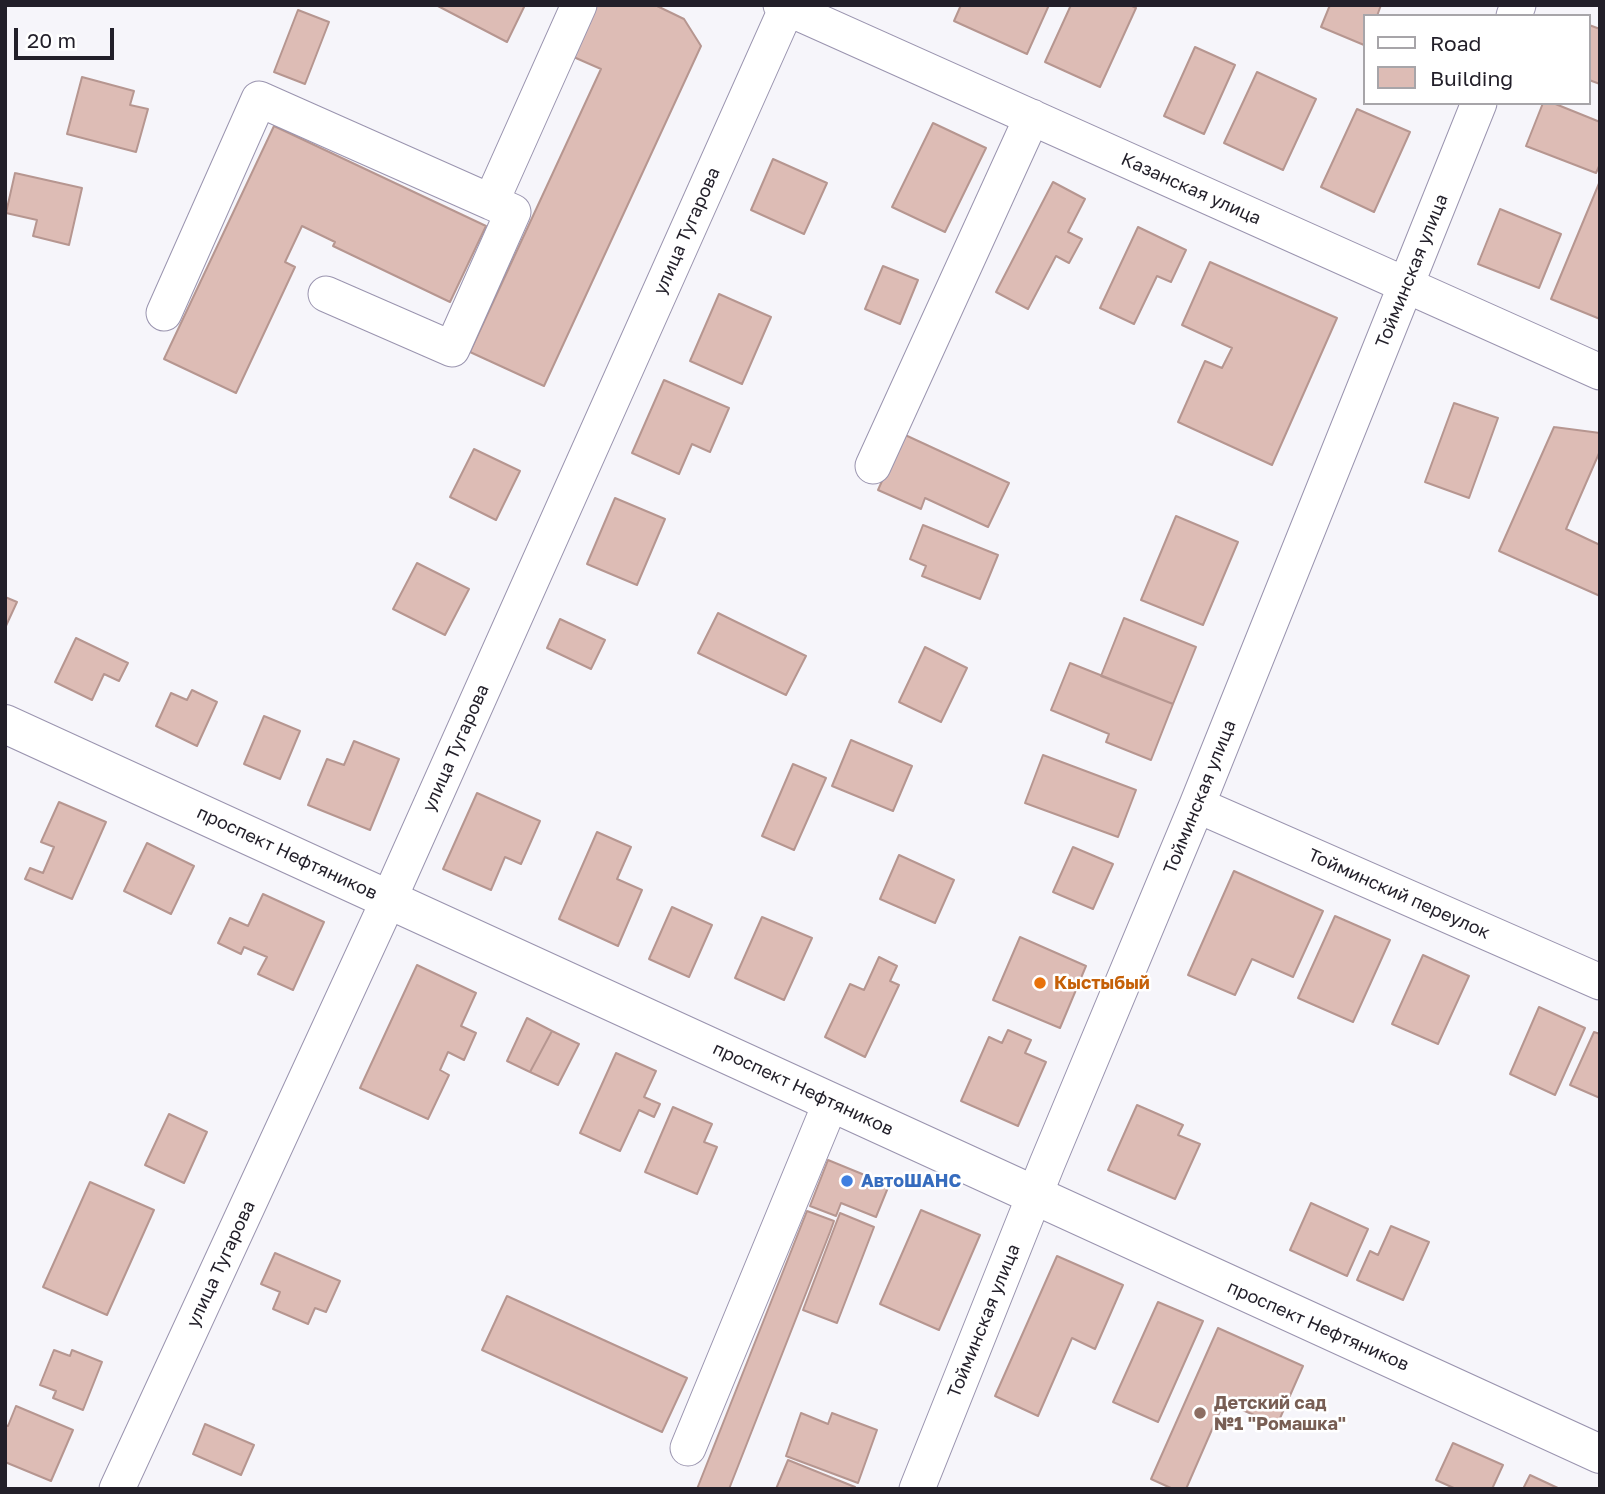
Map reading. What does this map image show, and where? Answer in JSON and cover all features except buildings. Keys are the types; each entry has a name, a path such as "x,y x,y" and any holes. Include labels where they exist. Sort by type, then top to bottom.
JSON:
{"main road":[{"name":"проспект Нефтяников","path":"5,724 1600,1454"}],"street":[{"path":"491,202 579,5"},
{"name":"Казанская улица","path":"785,6 1600,372"},
{"name":"улица Тугарова","path":"117,1489 388,899 785,6"},
{"path":"164,313 259,99 513,212 452,349 326,294"},
{"name":"Тойминская улица","path":"917,1489 1034,1197 1197,805 1478,105"},
{"path":"873,466 1032,117"},
{"name":"Тойминский переулок","path":"1197,805 1600,982"},
{"path":"688,1448 831,1102"}],"place":[{"name":"Кыстыбый","path":"1040,983"},
{"name":"АвтоШАНС","path":"847,1181"},
{"name":"Детский сад №1 \"Ромашка\"","path":"1200,1413"}]}
